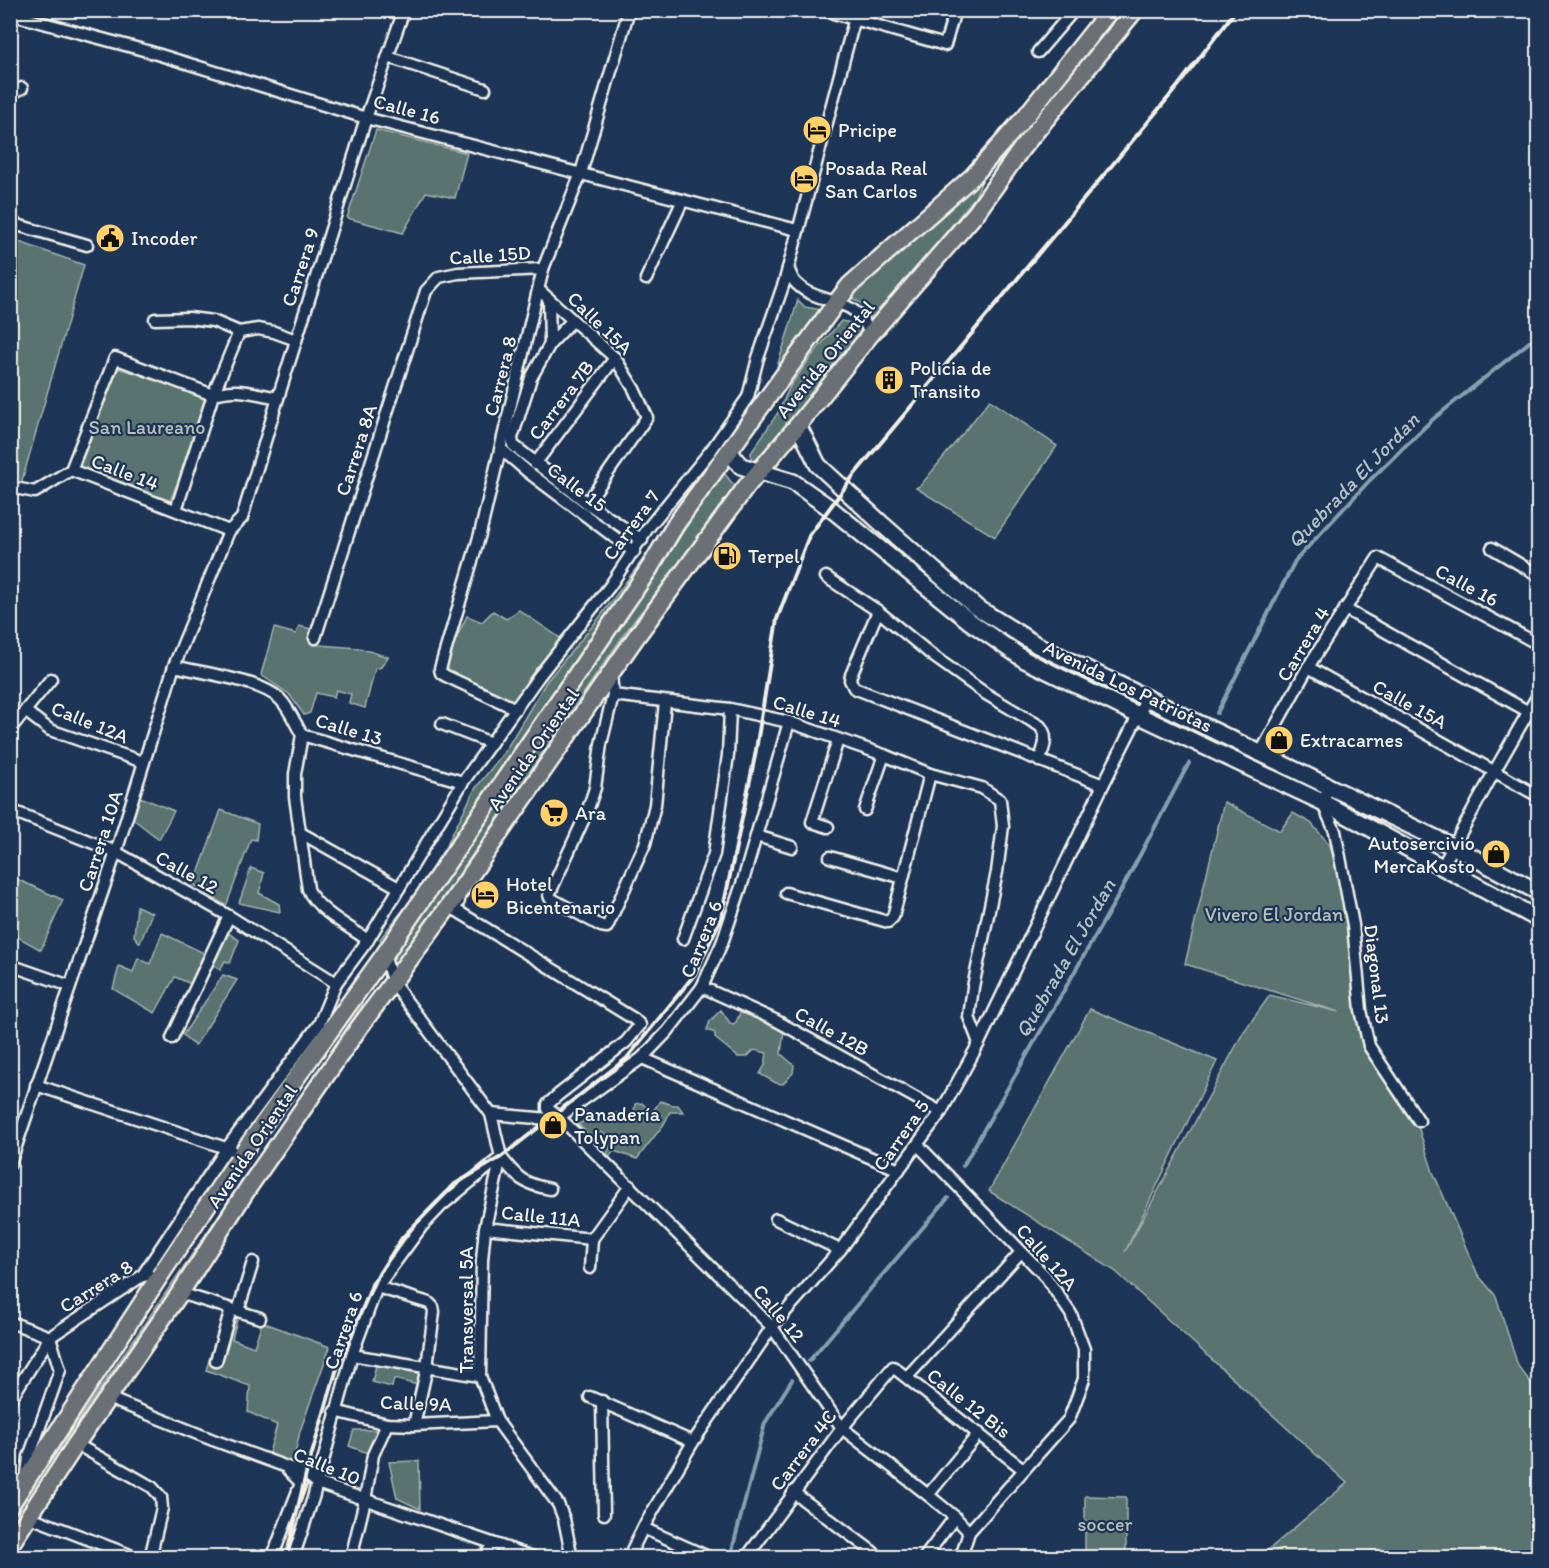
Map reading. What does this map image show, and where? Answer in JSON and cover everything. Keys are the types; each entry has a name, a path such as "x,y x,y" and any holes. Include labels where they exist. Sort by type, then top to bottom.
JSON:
{"main road":[{"name":"Avenida Oriental","path":"10,1505 163,1271 234,1152 384,955 642,578 676,524 836,303 850,285 973,176 1110,10"},
{"name":"Avenida Oriental","path":"10,1545 358,1029 746,487 870,335 976,213 1022,148 1136,10"},
{"path":"1009,135 1022,148"},
{"name":"Avenida Los Patriotas","path":"798,425 818,465 976,607 1037,645 1261,752 1454,847 1539,892"},
{"name":"Avenida Los Patriotas","path":"730,449 741,466 794,482 830,508 969,621 1025,660 1322,802 1539,919"},
{"path":"1233,760 1242,743"}],"street":[{"name":"Carrera 9","path":"229,531 242,518 366,118 404,10"},
{"name":"Carrera 8","path":"516,709 446,676 441,673 440,669 480,534 543,269 581,173 629,10"},
{"path":"823,10 856,15 945,45 955,10"},
{"path":"1038,52 1074,10"},
{"name":"Calle 16","path":"10,14 147,51 366,118 797,230"},
{"name":"Carrera 7","path":"463,782 539,676 596,605 648,528 729,426 748,397 758,358 788,268 856,15"},
{"path":"388,57 485,89"},
{"path":"10,94 22,88"},
{"path":"646,279 684,200"},
{"path":"10,223 87,245"},
{"path":"788,268 795,282 808,291 848,306 859,313 870,335"},
{"name":"Calle 15D","path":"439,277 458,273 543,269"},
{"name":"Carrera 8A","path":"315,638 426,291 439,277"},
{"name":"Calle 15A","path":"539,290 615,358 634,389 647,417 587,503"},
{"path":"549,299 550,344"},
{"path":"154,319 189,318 213,321 239,332 258,329 296,340"},
{"path":"550,344 572,321"},
{"path":"176,510 213,395 239,332"},
{"name":"Calle 15","path":"550,344 527,385 512,438 513,446 587,503 642,540"},
{"path":"71,470 115,358 213,395 227,390 278,398"},
{"name":"Carrera 7B","path":"535,464 615,358"},
{"path":"729,426 730,449"},
{"name":"Calle 15","path":"501,449 633,552"},
{"name":"Calle 14","path":"11,487 35,492 71,470 229,531"},
{"name":"Carrera 10A","path":"10,1164 116,852 174,666 229,531"},
{"path":"1492,548 1539,575"},
{"name":"Calle 16","path":"1378,558 1539,644"},
{"name":"Carrera 4","path":"1261,752 1308,668 1378,558"},
{"path":"826,578 878,611 933,656 986,694 1040,726 1046,738 1039,761"},
{"path":"1345,609 1529,712"},
{"path":"878,611 851,675 850,680 854,688 1103,785"},
{"name":"Calle 13","path":"174,666 271,691 282,701 302,735 463,782"},
{"name":"Calle 15A","path":"1308,668 1539,796"},
{"path":"611,675 613,695 595,788 587,812 549,895 550,898 602,926 608,927 645,844 655,806 665,702"},
{"path":"11,728 51,679"},
{"name":"Calle 14","path":"613,695 729,709 789,722 884,755 930,774 981,788 1000,800 1003,826 969,1017 979,1043"},
{"path":"1442,867 1539,695"},
{"name":"Carrera 5","path":"628,1557 693,1442 772,1327 840,1250 941,1112 979,1043 1147,698"},
{"path":"683,939 714,854 728,755 729,709"},
{"name":"Calle 12A","path":"25,711 50,730 143,762"},
{"name":"Carrera 6","path":"559,1117 642,1058 702,987 722,943 757,836 789,722"},
{"path":"442,724 491,742"},
{"path":"302,735 295,774 299,832 311,896 368,940"},
{"path":"828,827 812,822 838,740"},
{"path":"865,810 884,755"},
{"path":"786,893 888,922 893,917 930,774"},
{"name":"Avenida Oriental","path":"142,1276 234,1152 319,1023 336,983 368,940 463,782"},
{"path":"1322,802 1330,786"},
{"name":"Diagonal 13","path":"1322,802 1335,831 1353,925 1361,1010 1369,1046 1419,1120"},
{"name":"Calle 12","path":"10,810 116,852 229,916 336,983"},
{"path":"299,832 399,888"},
{"path":"757,836 792,847"},
{"path":"830,857 903,878"},
{"path":"465,882 470,886 454,909 634,1019 640,1025 626,1042 548,1104 548,1109 559,1117"},
{"path":"172,1038 229,916"},
{"path":"384,955 393,983 492,1113 549,1119 559,1117"},
{"path":"10,965 70,986"},
{"name":"Calle 12B","path":"702,987 774,1020 941,1112"},
{"path":"642,1058 899,1170"},
{"path":"36,1085 234,1152"},
{"name":"Transversal 5A","path":"492,1113 501,1156 485,1228 480,1376 497,1421 558,1504 564,1519 572,1557"},
{"name":"Calle 12","path":"559,1117 772,1327 842,1428 956,1517 969,1532"},
{"name":"Calle 12A","path":"918,1145 1046,1278 1071,1314 1084,1349 1084,1379 1069,1419 1023,1468 969,1532 960,1554"},
{"path":"501,1156 517,1177 531,1186 550,1189"},
{"name":"Carrera 6","path":"293,1557 317,1484 352,1355 377,1287 416,1234 435,1213 501,1156"},
{"path":"590,1268 592,1239 630,1186"},
{"path":"776,1219 840,1250"},
{"name":"Calle 11A","path":"485,1228 592,1239"},
{"path":"907,1377 1021,1252"},
{"path":"216,1361 254,1262"},
{"name":"Carrera 8","path":"10,1400 50,1337 142,1276 163,1271"},
{"path":"377,1287 433,1307 426,1367 414,1425"},
{"path":"180,1293 260,1318"},
{"path":"10,1322 50,1337"},
{"name":"Carrera 8","path":"26,1482 29,1457 60,1370 50,1337"},
{"path":"352,1355 480,1376"},
{"name":"Calle 12 Bis","path":"893,1367 1023,1468"},
{"name":"Carrera 4C","path":"749,1556 793,1492 893,1367"},
{"path":"590,1397 693,1442"},
{"name":"Calle 10","path":"108,1398 285,1468 306,1474 317,1484 536,1557"},
{"path":"602,1401 604,1514"},
{"name":"Calle 9A","path":"335,1411 387,1424 497,1421"},
{"path":"351,1557 373,1455 387,1424"},
{"path":"928,1495 979,1433"},
{"path":"76,1444 152,1487 161,1497 162,1508 150,1557"},
{"path":"272,1557 301,1483 285,1468"},
{"path":"793,1492 881,1557"},
{"path":"30,1517 138,1557"},
{"path":"924,1557 956,1517"},
{"path":"643,1528 711,1557"},
{"path":"484,1557 493,1544"},
{"path":"960,1554 973,1557"}],"green space":[{"path":"1119,11 1129,11 1024,139 1024,127 1053,95"},
{"path":"376,130 467,153 455,198 426,192 403,233 347,218"},
{"path":"1007,147 1007,151 982,181 975,197 875,319 872,318 864,305 852,298 852,293"},
{"path":"11,239 84,265 11,519"},
{"path":"798,300 805,307 822,310 780,369 777,367"},
{"path":"841,321 856,324 861,330 859,338 756,465 752,461 751,453 779,411 790,386"},
{"name":"San Laureano","path":"117,368 213,395 170,501 78,468"},
{"path":"990,400 1057,446 995,537 916,488 921,485"},
{"path":"716,461 382,945 380,939 418,891 446,846 475,789 505,751 546,682 599,618"},
{"path":"725,474 732,483 739,486 627,630 394,969 389,966 399,946 572,692 622,625 712,487 721,475"},
{"path":"519,610 566,642 516,707 441,671 467,616 482,622 493,611 506,619"},
{"path":"299,626 311,629 308,639 319,645 359,648 388,657 381,667 375,669 365,708 349,703 351,694 336,690 334,697 316,693 310,713 304,715 289,694 261,675 274,628 296,634"},
{"path":"140,797 174,811 159,839 133,819"},
{"name":"Vivero El Jordan","path":"1224,802 1280,831 1293,813 1311,823 1330,845 1353,925 1357,1017 1363,1019 1376,1062 1413,1111 1433,1172 1478,1275 1496,1296 1518,1366 1538,1392 1538,1557 1260,1557 1347,1483 1115,1271 989,1191 1090,1009 1217,1061 1125,1252 1243,1033 1270,995 1339,1012 1185,964"},
{"path":"221,810 258,824 256,840 251,839 226,906 194,885"},
{"path":"251,868 264,873 259,893 279,904 280,912 239,903"},
{"path":"12,877 63,900 41,950 11,933 10,881"},
{"path":"137,906 152,913 140,943 134,936"},
{"path":"225,931 239,940 230,963 225,961 220,970 209,960"},
{"path":"162,933 208,955 191,984 175,977 155,1013 113,989 119,966 133,972 138,958 150,964"},
{"path":"223,975 237,980 195,1046 183,1035"},
{"path":"375,990 381,994 11,1536 11,1519 363,1004 370,999"},
{"path":"721,1010 733,1024 740,1013 763,1019 784,1030 781,1054 794,1065 793,1073 783,1084 776,1083 760,1074 765,1065 767,1053 754,1050 747,1057 738,1057 715,1038 715,1033 707,1030 710,1021"},
{"path":"660,1101 678,1105 683,1112 670,1112 664,1124 637,1159 614,1151 610,1156 607,1154 611,1143 607,1136 601,1132 591,1137 578,1124 583,1122 584,1118 577,1111 605,1116 617,1113 626,1118 634,1112 635,1104 642,1103 650,1111 654,1110"},
{"path":"225,1310 238,1316 232,1339 254,1347 262,1322 330,1347 300,1431 293,1464 269,1453 277,1425 248,1412 250,1386 206,1370"},
{"path":"378,1357 425,1368 422,1386 394,1379 392,1387 372,1382"},
{"path":"354,1430 382,1430 373,1455 349,1446"},
{"path":"419,1461 420,1509 397,1498 389,1462"},
{"name":"soccer","path":"1085,1496 1126,1497 1126,1552 1085,1552"}],"waterway":[{"name":"Quebrada El Jordan","path":"1217,713 1295,561 1370,480 1432,420 1538,335"},
{"name":"Quebrada El Jordan","path":"963,1166 1117,898 1189,763"},
{"name":"Quebrada El Jordan","path":"809,1361 948,1198"},
{"name":"Quebrada El Jordan","path":"730,1558 765,1423 792,1380"}],"railway":[{"path":"286,1558 306,1474 338,1365 375,1280 402,1238 455,1184 501,1157 627,1058 695,974 721,918 755,756 777,619 809,536 854,475 1178,86 1236,10"}],"place":[{"name":"Pricipe","path":"817,130"},
{"name":"Posada Real San Carlos","path":"804,179"},
{"name":"Incoder","path":"110,238"},
{"name":"Policia de Transito","path":"889,380"},
{"name":"Terpel","path":"727,556"},
{"name":"Extracarnes","path":"1279,740"},
{"name":"Ara","path":"554,813"},
{"name":"Autosercivio MercaKosto","path":"1496,854"},
{"name":"Hotel Bicentenario","path":"485,895"},
{"name":"Panadería Tolypan","path":"553,1125"}]}
